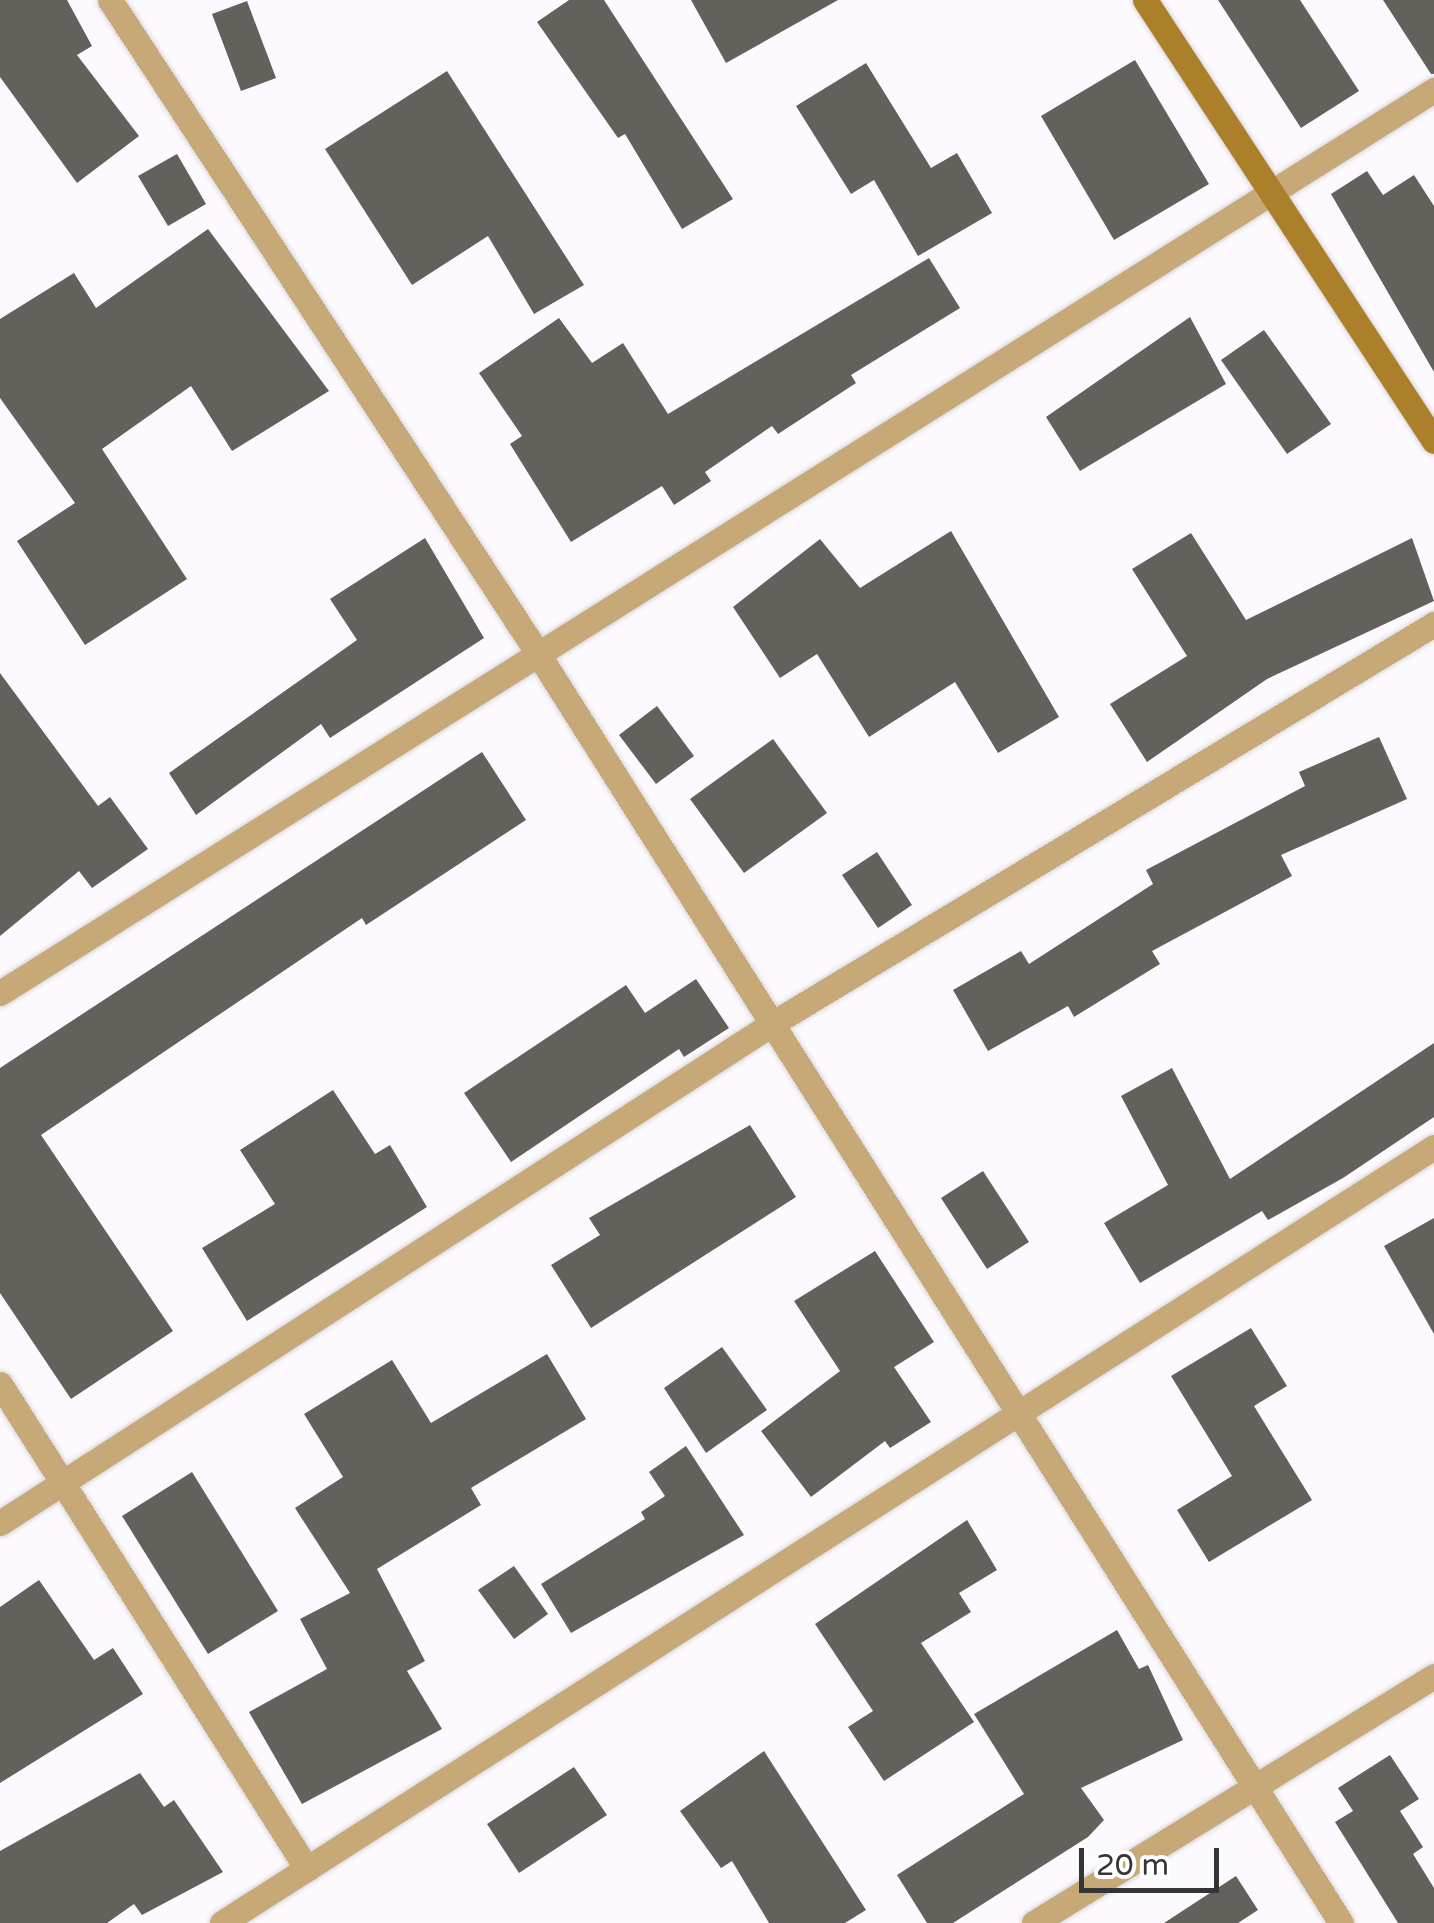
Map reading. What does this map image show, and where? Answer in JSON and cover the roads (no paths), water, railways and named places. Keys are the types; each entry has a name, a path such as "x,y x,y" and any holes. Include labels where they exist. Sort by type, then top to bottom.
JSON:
{"street":[{"path":"110,0 535,649 770,1025 1019,1406 1341,1923"},
{"path":"1145,0 1434,441"},
{"path":"0,993 535,649 1434,90"},
{"path":"0,1523 770,1025 1434,624"},
{"path":"222,1923 1019,1406 1434,1147"},
{"path":"0,1384 307,1869"},
{"path":"1034,1923 1434,1676"}]}
